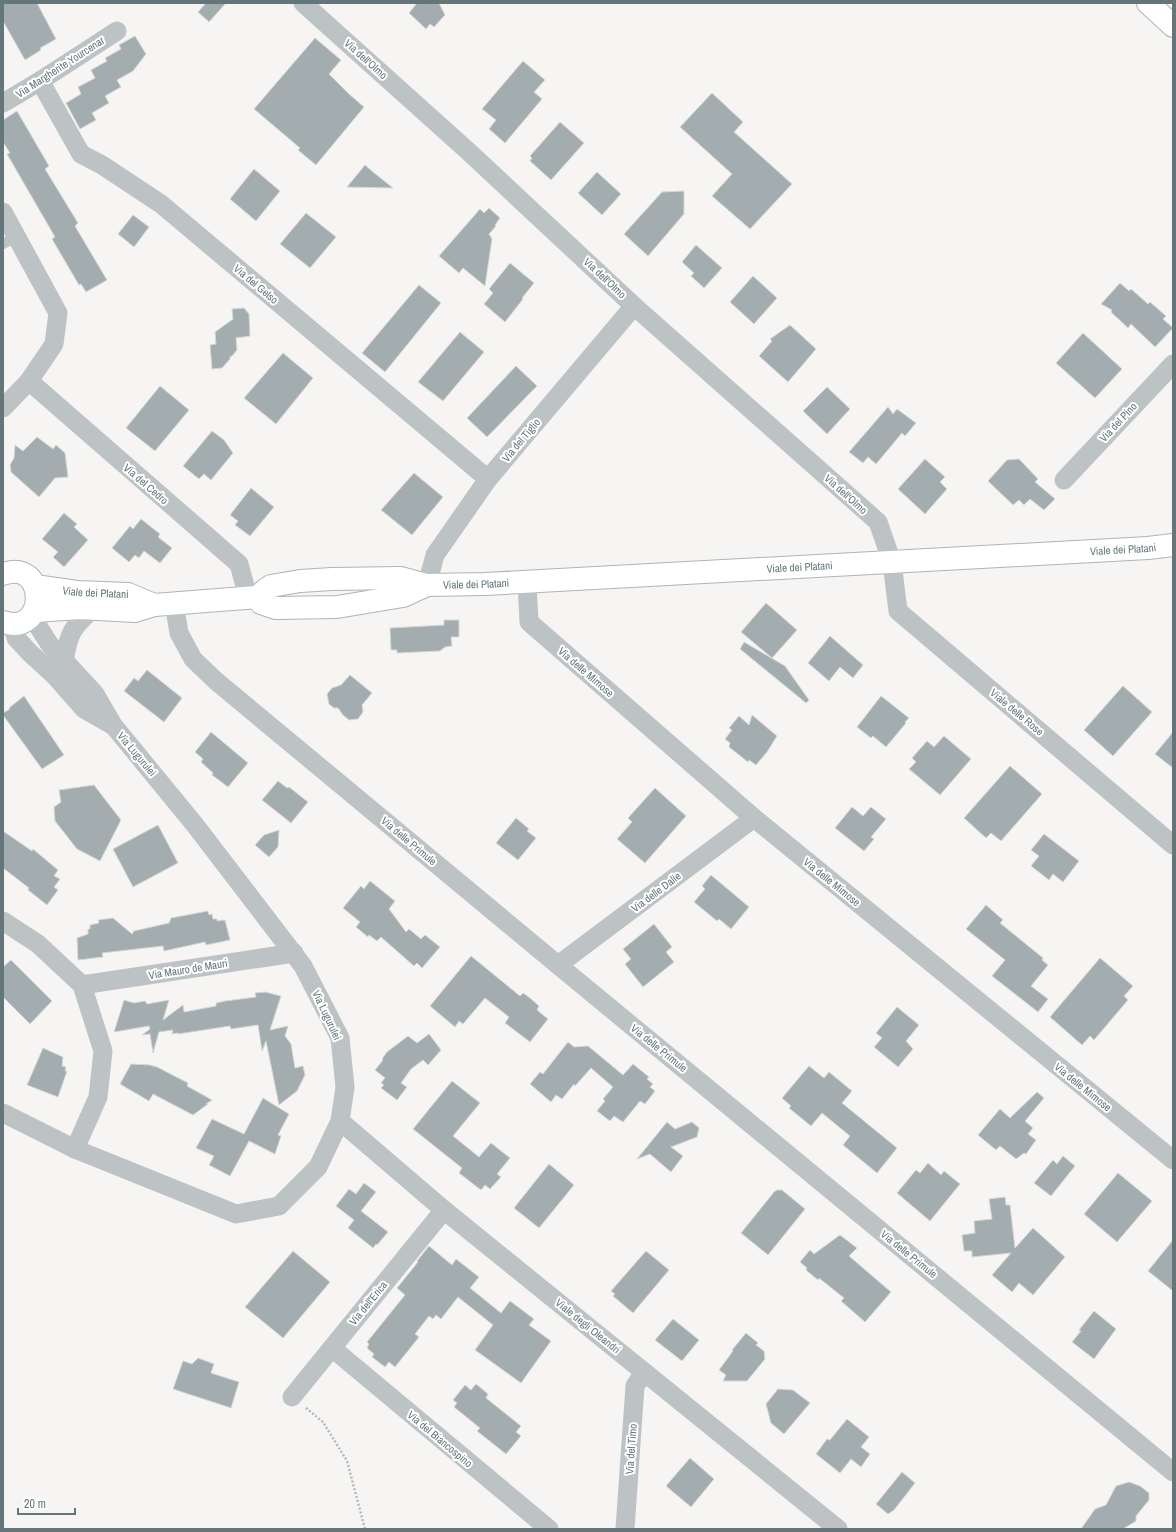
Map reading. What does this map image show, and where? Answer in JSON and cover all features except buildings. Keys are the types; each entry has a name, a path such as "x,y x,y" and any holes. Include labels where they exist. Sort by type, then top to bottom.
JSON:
{"main road":[{"path":"1148,3 1173,26"},
{"name":"Viale dei Platani","path":"15,619 80,608 135,611 164,604 253,597 271,586 300,581 402,578 427,585 485,584 1148,548 1173,544"},
{"path":"3,574 10,572 20,573 29,578 35,586 38,601 15,619"},
{"name":"Viale dei Platani","path":"253,597 261,603 276,608 337,608 404,596 427,585"},
{"name":"Viale dei Platani","path":"35,586 77,592 128,594 164,604"}],"street":[{"name":"Via dell'Olmo","path":"303,3 469,152 634,306 878,522 892,562"},
{"name":"Via Margherite Yourcenar","path":"3,102 40,81 117,31"},
{"name":"Via del Gelso","path":"40,81 81,154 102,165 161,204 488,479"},
{"path":"3,212 10,240 58,314 54,344 28,381 3,408"},
{"name":"Via del Tiglio","path":"427,585 435,554 488,479 634,306"},
{"name":"Via del Pino","path":"1064,480 1173,364"},
{"name":"Via del Cedro","path":"28,381 239,564 253,597"},
{"name":"Viale delle Rose","path":"892,562 898,611 1173,845"},
{"name":"Via delle Mimose","path":"527,582 529,622 754,818 1173,1160"},
{"name":"Via delle Primule","path":"164,604 193,659 216,681 1173,1472"},
{"path":"64,661 68,637 77,623 92,609"},
{"name":"Via Lugurulei","path":"3,1113 75,1149 236,1214 279,1206 318,1167 340,1121 345,1087 340,1038 303,966 294,953 195,825 113,725 95,694 50,645 15,619"},
{"name":"Via Lugurulei","path":"15,619 16,638 55,676 84,709 113,725"},
{"name":"Via delle Dalie","path":"558,965 754,818"},
{"path":"3,921 38,944 82,985 103,1051 98,1098 75,1149"},
{"name":"Via Mauro de Mauri","path":"82,985 294,953"},
{"name":"Viale degli Oleandri","path":"340,1121 444,1210 838,1529"},
{"name":"Via dell'Erica","path":"292,1397 444,1210"},
{"name":"Via del Biancospino","path":"332,1348 549,1529"},
{"name":"Via del Timo","path":"625,1529 635,1386 644,1372"}],"path":[{"path":"292,1397 323,1422 347,1461 365,1529"}]}
